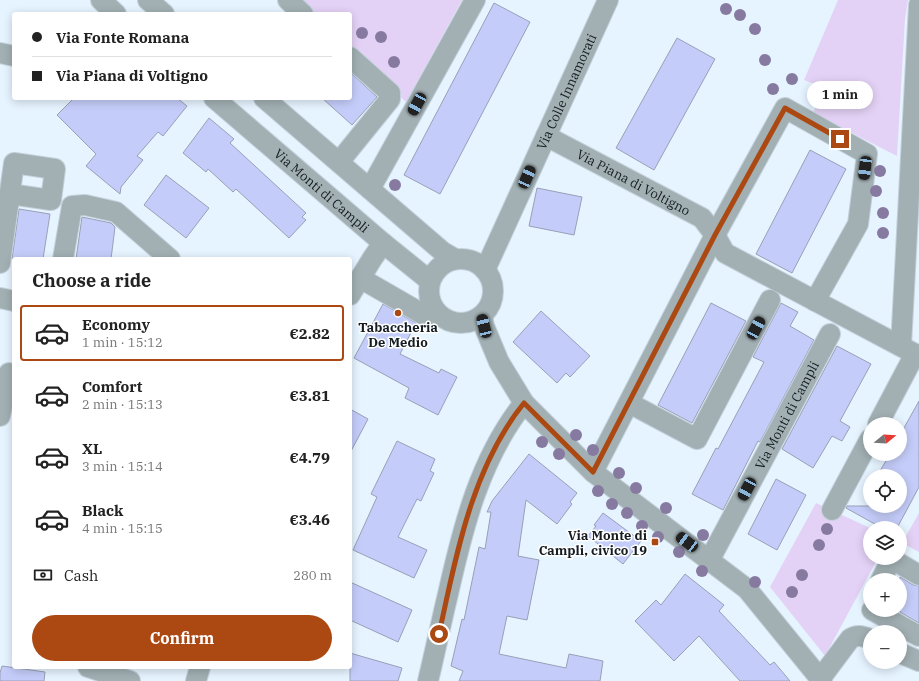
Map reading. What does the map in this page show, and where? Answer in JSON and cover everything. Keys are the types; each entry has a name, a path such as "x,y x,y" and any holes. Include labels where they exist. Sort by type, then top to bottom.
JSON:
{"street":[{"path":"148,0 162,12"},
{"path":"288,0 301,12"},
{"path":"370,189 475,0"},
{"name":"Via Colle Innamorati","path":"485,270 608,0"},
{"path":"881,417 912,352 919,5"},
{"path":"0,53 12,56"},
{"path":"339,162 390,99 390,93 352,59"},
{"name":"Via Monti di Campli","path":"216,100 430,281"},
{"path":"266,100 443,252 454,259"},
{"path":"593,472 715,235 785,108 867,154 858,224 815,301"},
{"name":"Via Piana di Voltigno","path":"546,136 702,218 715,235 725,253 912,352"},
{"path":"0,263 10,194"},
{"path":"63,257 72,206 85,205 116,212 168,257"},
{"path":"352,292 383,242"},
{"path":"454,259 463,259 471,260 479,264 485,270 491,279 494,294 489,309 482,316 471,322 458,324 445,320 436,312 432,306 429,293 430,281 440,267 454,259"},
{"path":"360,278 426,316 432,306"},
{"path":"0,298 12,301"},
{"path":"629,403 697,438 770,300"},
{"path":"482,316 484,326 499,362 524,403 593,472 747,588 821,680 850,639 860,635 863,636"},
{"name":"Via Monti di Campli","path":"710,559 830,334"},
{"path":"0,416 8,373"},
{"path":"428,681 457,552 470,506 502,435 513,416 524,403"},
{"path":"832,510 863,452"},
{"path":"907,563 919,565"},
{"path":"902,565 919,575"},
{"path":"885,617 919,636"},
{"path":"907,655 919,661"},
{"path":"94,669 130,681"},
{"path":"196,681 199,669"}],"shaded area":[{"path":"295,0 462,0 406,102 352,52 352,12 308,12"},
{"path":"838,0 908,0 905,19 897,156 813,113 824,88 804,80"},
{"path":"816,503 863,525 863,565 874,565 870,573 863,573 863,586 825,656 770,587"},
{"path":"919,513 919,552 907,546 907,534"}],"building":[{"path":"494,3 530,22 440,194 404,175"},
{"path":"677,38 715,59 654,170 616,148"},
{"path":"352,74 377,97 352,125 324,100 352,100"},
{"path":"72,100 180,100 187,106 163,136 158,132 137,156 143,160 121,187 120,194 86,166 96,154 57,115"},
{"path":"209,118 234,139 230,143 306,213 302,217 306,220 289,238 236,189 233,192 208,169 206,172 183,153"},
{"path":"810,150 846,169 792,273 756,254"},
{"path":"166,175 209,208 186,238 144,205"},
{"path":"537,188 582,197 574,235 529,226"},
{"path":"19,209 50,214 43,257 12,257"},
{"path":"82,217 111,223 115,227 111,257 76,257"},
{"path":"711,303 746,321 692,423 658,405"},
{"path":"781,303 798,312 790,326 814,340 760,442 758,441 723,510 692,494 716,448 718,449 764,362 753,357"},
{"path":"383,304 416,323 400,354 439,373 441,369 457,377 438,415 405,398 409,388 354,358"},
{"path":"541,311 590,356 570,377 566,373 557,383 513,342"},
{"path":"837,346 871,364 840,421 850,427 842,441 832,436 813,468 782,449"},
{"path":"919,401 919,487 907,509 907,469 881,469 886,461 907,461 907,422"},
{"path":"352,410 368,419 352,449"},
{"path":"397,441 435,459 430,471 434,473 421,501 417,499 398,537 427,550 414,578 353,550 377,497 371,494"},
{"path":"529,454 577,493 570,502 572,504 557,524 526,500 518,556 539,560 527,620 507,616 499,654 566,668 569,654 603,661 600,681 459,681 463,671 451,666 462,619 464,620 479,547 485,549 491,512 487,512 492,501"},
{"path":"776,479 806,495 777,550 748,534"},
{"path":"847,506 863,506 863,513 905,513 901,521 869,521 846,508"},
{"path":"603,513 641,541 623,564 588,536 596,526 594,525"},
{"path":"685,574 724,605 719,611 770,665 774,662 790,681 740,681 699,636 674,661 635,621 656,600 661,605"},
{"path":"907,581 913,585 919,586 919,623 907,616"},
{"path":"352,583 412,610 398,642 352,621"},
{"path":"352,654 402,668 398,681 350,681"},
{"path":"2,666 12,667 12,669 45,672 44,681 0,681"}],"place":[{"name":"Tabaccheria De Medio","path":"398,313"},
{"name":"Via Monte di Campli, civico 19","path":"655,542"}],"route":[{"path":"439,634 457,552 470,506 480,481 502,435 513,416 524,403 593,472 715,235 785,108 840,139"}]}
